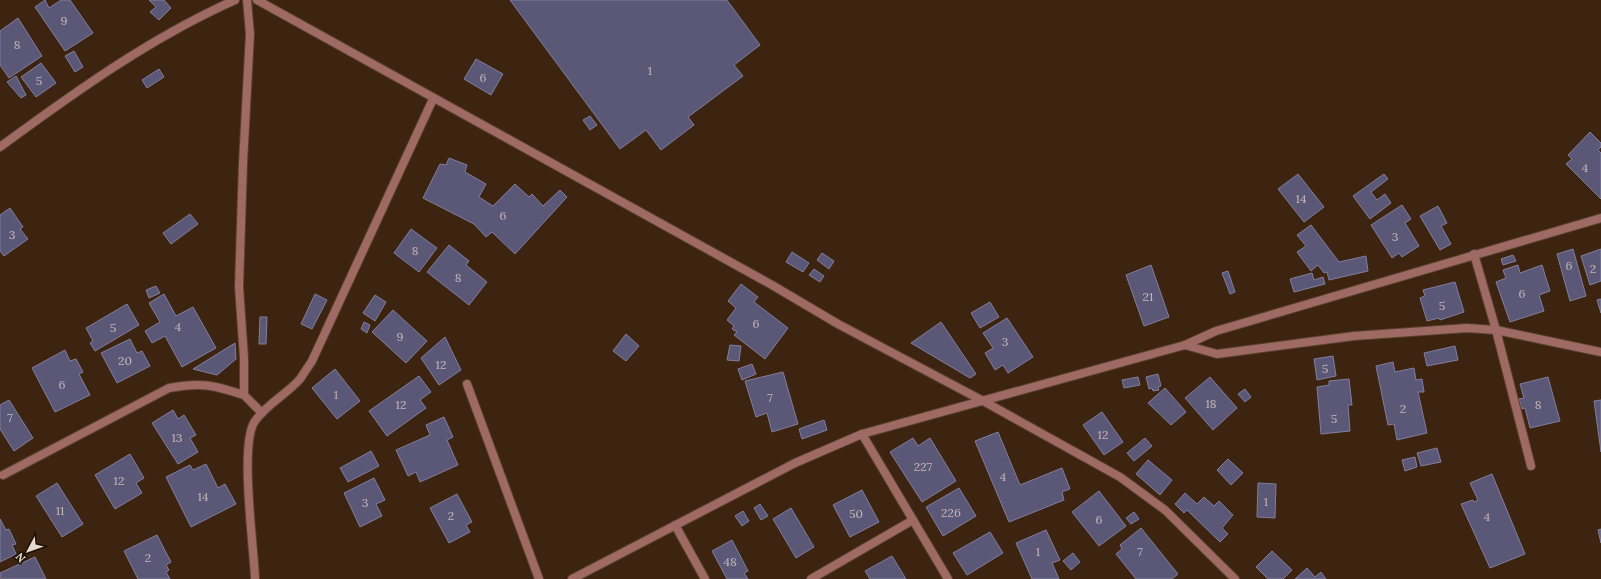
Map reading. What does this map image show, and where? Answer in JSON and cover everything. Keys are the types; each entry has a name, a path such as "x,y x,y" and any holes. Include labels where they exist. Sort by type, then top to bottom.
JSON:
{"street":[{"path":"0,147 88,83 200,16 235,0"},
{"path":"244,395 244,358 239,287 243,163 250,34 248,0"},
{"path":"257,0 758,278 838,324 985,402 1120,477 1146,495 1185,528 1235,579"},
{"path":"255,579 247,464 250,431 254,422 299,379 312,361 433,99"},
{"path":"572,579 796,463 862,434 985,402 1185,345 1216,331 1474,254 1601,218"},
{"path":"1474,254 1496,330 1531,466"},
{"path":"1185,345 1217,354 1354,336 1467,328 1496,330 1601,352"},
{"path":"3,475 169,388 189,384 210,384 244,395 262,413"},
{"path":"467,384 539,579"},
{"path":"862,434 948,579"},
{"path":"811,579 913,520"},
{"path":"675,525 705,579"}],"building":[{"path":"45,0 49,8 61,0 70,0 93,33 65,51 35,7"},
{"path":"149,0 164,0 171,8 159,20 150,12 156,7"},
{"path":"510,0 727,0 760,45 734,65 743,76 688,117 694,125 661,150 646,130 620,149"},
{"path":"18,18 42,56 9,78 0,65 0,31"},
{"path":"74,51 83,67 75,72 65,56"},
{"path":"476,59 503,74 491,95 464,79"},
{"path":"41,63 56,83 36,97 21,77"},
{"path":"159,69 164,77 147,88 142,80"},
{"path":"16,76 26,95 21,98 7,82"},
{"path":"590,116 597,125 590,130 583,120"},
{"path":"1590,132 1601,143 1601,147 1598,150 1601,153 1601,199 1566,164 1572,159 1568,155"},
{"path":"449,158 467,165 465,172 486,184 479,197 493,206 515,184 529,197 532,194 543,206 560,190 567,197 515,254 492,232 486,237 474,224 423,198 440,164 446,165"},
{"path":"1298,174 1324,207 1304,222 1278,189"},
{"path":"1384,174 1388,179 1371,192 1377,200 1385,194 1391,203 1370,219 1353,196"},
{"path":"1402,205 1411,219 1405,223 1419,246 1402,257 1399,253 1392,258 1371,225"},
{"path":"1438,206 1447,223 1441,226 1451,244 1440,250 1420,216"},
{"path":"10,208 23,227 20,229 28,239 4,256 0,251 0,215"},
{"path":"190,214 198,224 171,244 163,233"},
{"path":"1311,225 1339,262 1366,256 1368,271 1329,280 1327,272 1324,273 1318,265 1311,271 1297,252 1306,246 1297,235"},
{"path":"411,229 437,248 419,272 394,253"},
{"path":"449,245 469,261 466,265 487,282 469,305 427,272"},
{"path":"1573,249 1586,296 1570,301 1557,254"},
{"path":"1601,249 1601,281 1590,285 1581,256"},
{"path":"792,252 809,263 803,272 786,262"},
{"path":"822,253 834,261 829,269 817,260"},
{"path":"1513,255 1516,261 1503,265 1501,259"},
{"path":"1151,265 1169,317 1144,326 1126,275"},
{"path":"1518,265 1520,273 1542,265 1550,291 1539,295 1544,311 1510,322 1496,282 1506,278 1503,270"},
{"path":"814,269 824,276 820,282 809,275"},
{"path":"1228,271 1235,292 1230,294 1222,273"},
{"path":"1312,273 1314,280 1323,277 1325,284 1294,292 1290,279"},
{"path":"1455,282 1464,312 1440,320 1439,318 1427,321 1420,298 1425,296 1423,290"},
{"path":"741,284 758,297 754,302 788,328 765,359 734,335 737,332 732,329 734,326 727,320 736,308 728,301"},
{"path":"156,286 160,293 149,298 146,290"},
{"path":"164,294 176,316 193,307 216,348 182,367 165,336 152,343 145,331 160,322 149,303"},
{"path":"315,294 327,300 312,329 301,324"},
{"path":"375,295 386,302 375,321 363,313"},
{"path":"1601,299 1601,313 1597,300"},
{"path":"990,302 999,317 980,328 971,313"},
{"path":"127,304 139,325 95,351 90,343 93,341 86,328"},
{"path":"393,310 427,341 406,363 372,332"},
{"path":"260,317 267,317 266,344 259,344"},
{"path":"1007,318 1033,357 1008,373 1003,365 995,370 985,353 993,348 983,333"},
{"path":"364,322 370,325 367,333 361,329"},
{"path":"941,322 976,374 970,378 911,343"},
{"path":"626,334 639,346 626,361 613,351"},
{"path":"445,337 461,370 439,385 421,358"},
{"path":"130,339 137,353 142,351 150,366 117,383 101,353"},
{"path":"235,343 236,359 217,375 193,369"},
{"path":"730,345 741,346 739,361 727,360"},
{"path":"1455,346 1458,360 1427,366 1424,353"},
{"path":"65,350 70,361 76,359 83,372 79,374 90,395 55,412 32,368"},
{"path":"1333,356 1336,376 1317,380 1314,359"},
{"path":"1393,362 1395,372 1414,368 1416,380 1422,379 1424,392 1418,392 1427,433 1397,440 1394,424 1388,425 1376,366"},
{"path":"752,364 756,374 742,380 738,369"},
{"path":"335,369 360,401 337,419 312,388"},
{"path":"783,372 798,424 772,432 767,413 756,417 745,381"},
{"path":"1158,374 1161,386 1158,387 1159,390 1153,391 1152,388 1149,389 1146,377"},
{"path":"419,376 431,392 420,400 426,408 387,436 369,411"},
{"path":"1138,377 1140,385 1124,388 1122,380"},
{"path":"1210,377 1237,408 1213,430 1185,398"},
{"path":"1548,377 1560,421 1530,428 1525,408 1522,409 1519,399 1524,398 1520,384"},
{"path":"1349,379 1352,405 1348,405 1350,431 1321,434 1317,387 1329,385 1329,381"},
{"path":"1165,388 1186,412 1171,425 1148,403"},
{"path":"1245,389 1251,397 1245,402 1238,394"},
{"path":"9,400 33,438 14,451 0,429 0,405"},
{"path":"1601,400 1601,452 1594,401"},
{"path":"173,410 178,419 184,415 196,435 190,438 198,452 178,464 152,423"},
{"path":"1102,412 1123,442 1104,455 1083,425"},
{"path":"444,417 453,437 447,440 458,465 420,482 416,472 408,476 396,450 430,435 426,425"},
{"path":"824,420 827,430 802,439 799,429"},
{"path":"998,432 1020,485 1062,468 1070,489 1062,492 1064,500 1009,522 975,441"},
{"path":"913,438 918,446 930,438 956,481 922,502 890,452"},
{"path":"1145,438 1152,446 1134,461 1127,453"},
{"path":"1437,448 1441,462 1421,466 1417,453"},
{"path":"371,451 379,466 348,482 340,468"},
{"path":"130,454 144,478 136,483 142,493 115,509 95,475"},
{"path":"1415,457 1417,467 1405,471 1402,460"},
{"path":"1228,459 1243,473 1231,485 1217,470"},
{"path":"1148,460 1172,480 1160,495 1136,474"},
{"path":"206,464 218,488 225,484 236,504 191,527 166,477 190,465 193,470"},
{"path":"1492,474 1525,554 1490,568 1461,504 1478,500 1470,483"},
{"path":"374,478 385,500 376,504 382,516 360,527 344,493"},
{"path":"57,483 83,524 62,537 36,496"},
{"path":"1258,483 1276,484 1275,518 1257,517"},
{"path":"959,488 976,516 943,536 926,507"},
{"path":"862,490 879,522 850,537 833,505"},
{"path":"1099,491 1126,526 1099,546 1072,512"},
{"path":"1185,493 1197,504 1204,497 1214,506 1219,501 1233,515 1222,528 1228,534 1220,542 1187,510 1184,513 1175,504"},
{"path":"457,494 472,522 466,525 470,532 449,543 430,508"},
{"path":"760,504 768,516 761,520 754,508"},
{"path":"791,508 814,547 796,558 773,519"},
{"path":"743,511 749,521 742,526 735,516"},
{"path":"1134,512 1139,519 1131,524 1126,518"},
{"path":"0,519 6,530 9,529 16,544 12,545 16,554 0,562"},
{"path":"1141,528 1178,574 1172,579 1136,579 1116,554 1122,549 1120,545"},
{"path":"1601,529 1601,543 1598,530"},
{"path":"1046,530 1060,560 1052,563 1059,579 1032,579 1016,543"},
{"path":"990,532 1003,553 967,575 953,553"},
{"path":"157,535 171,562 166,565 169,570 166,572 170,579 138,579 124,551"},
{"path":"732,540 748,571 744,573 748,579 727,579 712,551"},
{"path":"1272,551 1292,570 1283,579 1268,579 1256,567"},
{"path":"1073,553 1080,562 1071,570 1063,561"},
{"path":"892,556 906,579 870,579 865,571"},
{"path":"35,557 46,579 1,579 0,573"},
{"path":"1307,568 1315,577 1321,572 1326,579 1295,579"}]}
